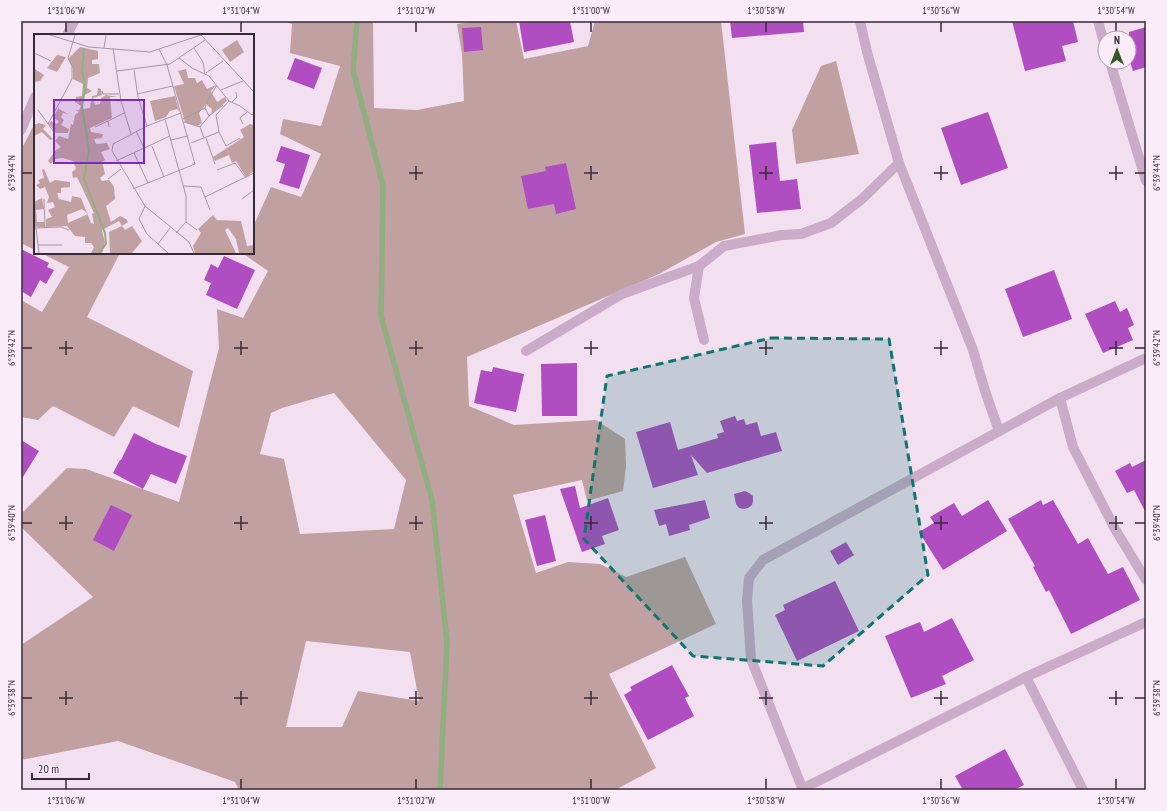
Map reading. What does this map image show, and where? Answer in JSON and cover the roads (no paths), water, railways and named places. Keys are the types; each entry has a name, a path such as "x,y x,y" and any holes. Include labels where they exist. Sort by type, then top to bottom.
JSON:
{"street":[{"path":"68,34 74,21"},
{"path":"860,21 867,52 899,163 973,350 999,431"},
{"path":"1112,70 1146,181"},
{"path":"21,130 34,99"},
{"path":"526,351 622,294 699,266 724,246 782,235 801,234 831,224 862,199 899,163"},
{"path":"699,266 694,298 704,340"},
{"path":"1146,358 1060,398 763,560 749,578 746,600 751,659 803,790 1026,677 1146,622"},
{"path":"1060,398 1073,447 1115,529 1146,580"},
{"path":"1026,677 1082,790"}],"waterway":[{"path":"357,21 353,70 383,186 381,316 432,500 447,642 440,790"}]}
